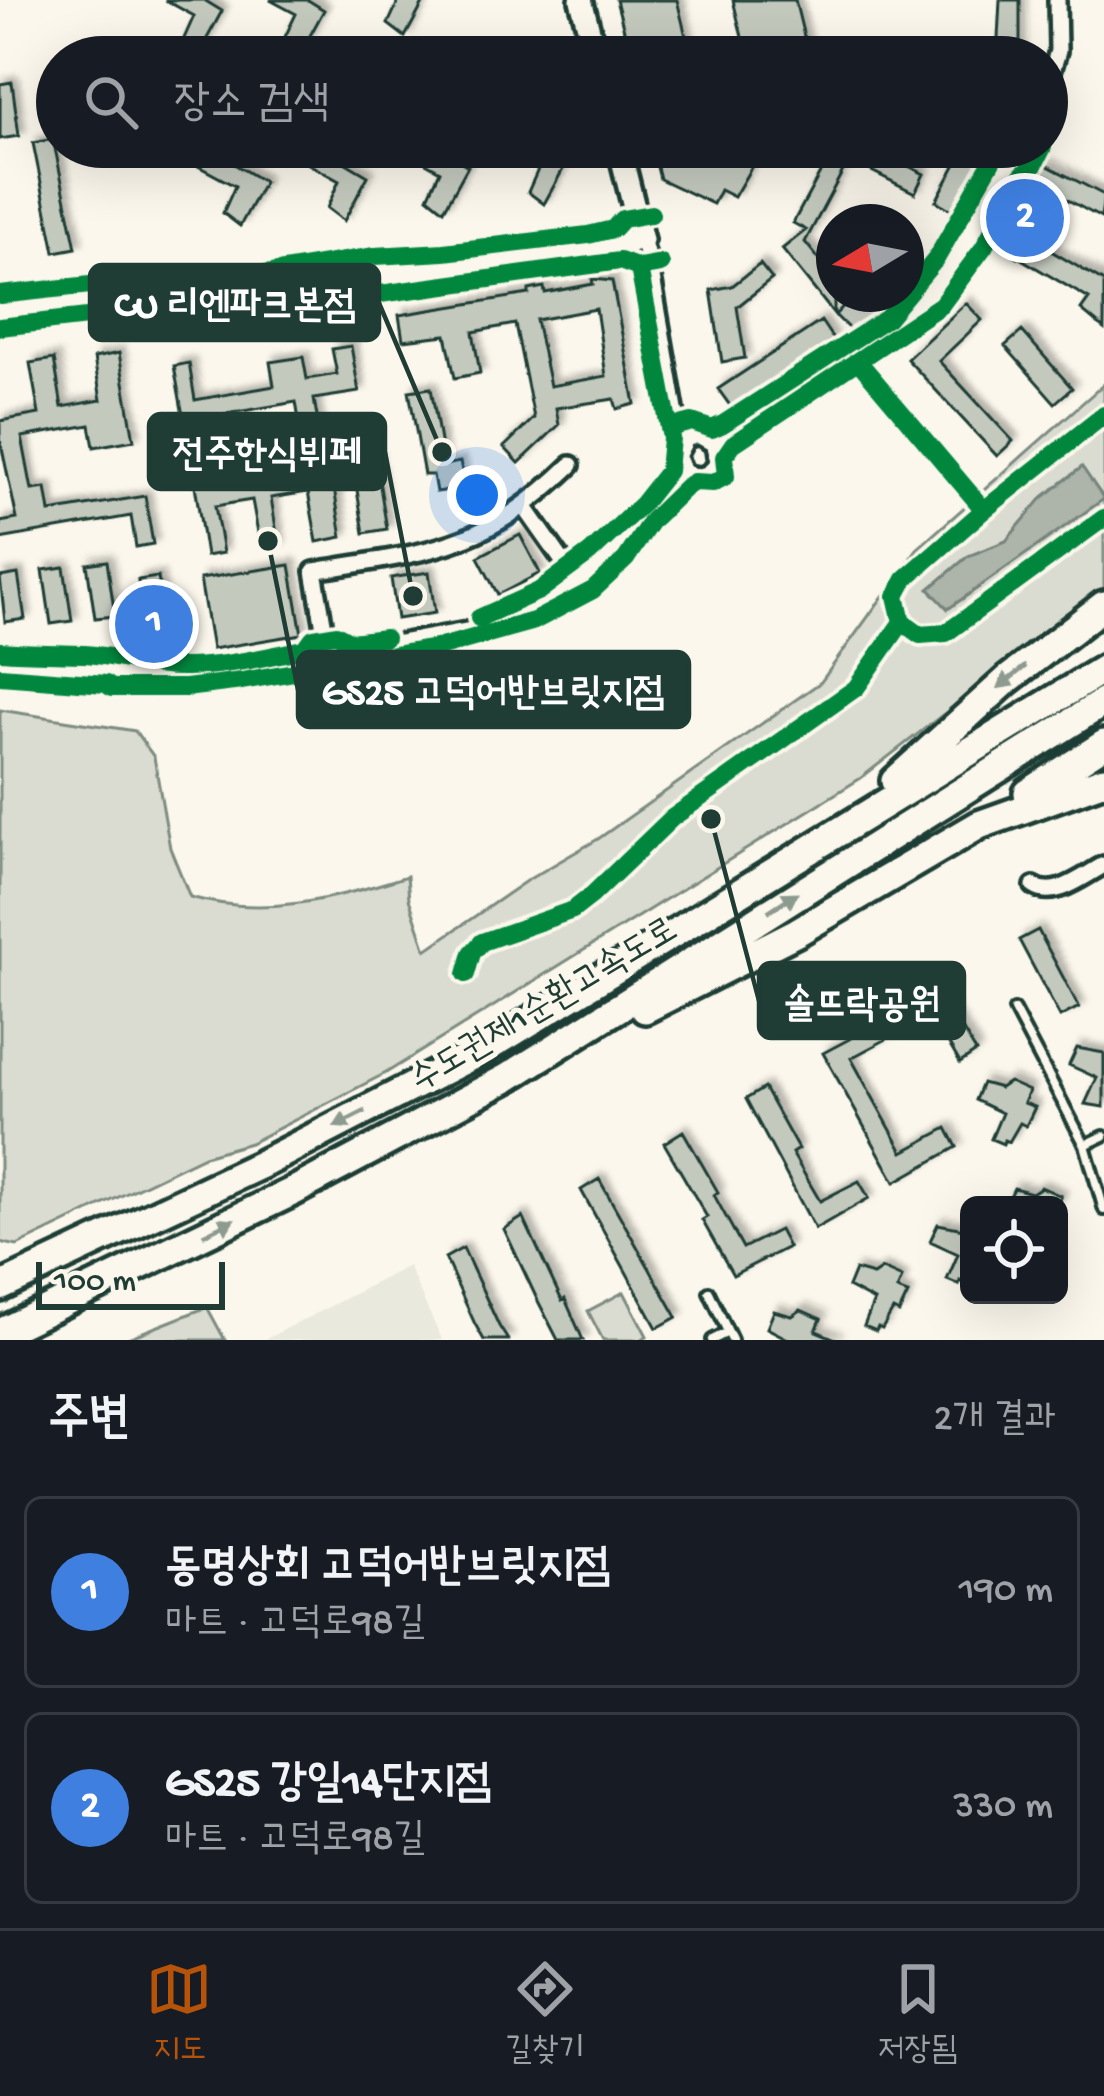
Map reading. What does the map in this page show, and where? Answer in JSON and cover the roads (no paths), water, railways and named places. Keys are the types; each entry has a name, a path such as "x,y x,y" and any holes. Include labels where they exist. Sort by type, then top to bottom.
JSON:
{"highway":[{"path":"848,824 1007,680 1104,605"},
{"name":"수도권제1순환고속도로","path":"0,1287 262,1164 487,1048 1104,669"},
{"name":"수도권제1순환고속도로","path":"0,1333 294,1191 507,1078 1104,702"},
{"path":"507,1078 797,932 979,825 1104,744"},
{"path":"979,825 1104,780"}],"street":[{"path":"581,0 590,36"},
{"path":"1057,0 1058,36"},
{"path":"624,168 681,443 677,456 684,471 698,476 714,468 718,457 714,444 698,436 681,443"},
{"path":"714,444 923,302 951,267 1007,168"},
{"path":"0,309 252,293 642,240"},
{"path":"329,656 314,571 446,547 500,524 571,465"},
{"path":"0,663 186,676 467,631 526,610 576,580 621,543 684,471"},
{"path":"524,506 576,580"},
{"path":"1034,886 1051,892 1104,865"}],"lane":[{"path":"1014,1010 1084,1145 1104,1210"},
{"path":"1084,1145 1104,1136"},
{"path":"709,1292 730,1336 712,1340"}],"place":[{"name":"GS25 강일14단지점","path":"1025,218"},
{"name":"CU 리엔파크본점","path":"442,452"},
{"name":"GS25 고덕어반브릿지점","path":"268,541"},
{"name":"전주한식뷔페","path":"413,596"},
{"name":"동명상회 고덕어반브릿지점","path":"154,624"},
{"name":"솔뜨락공원","path":"711,819"}]}
